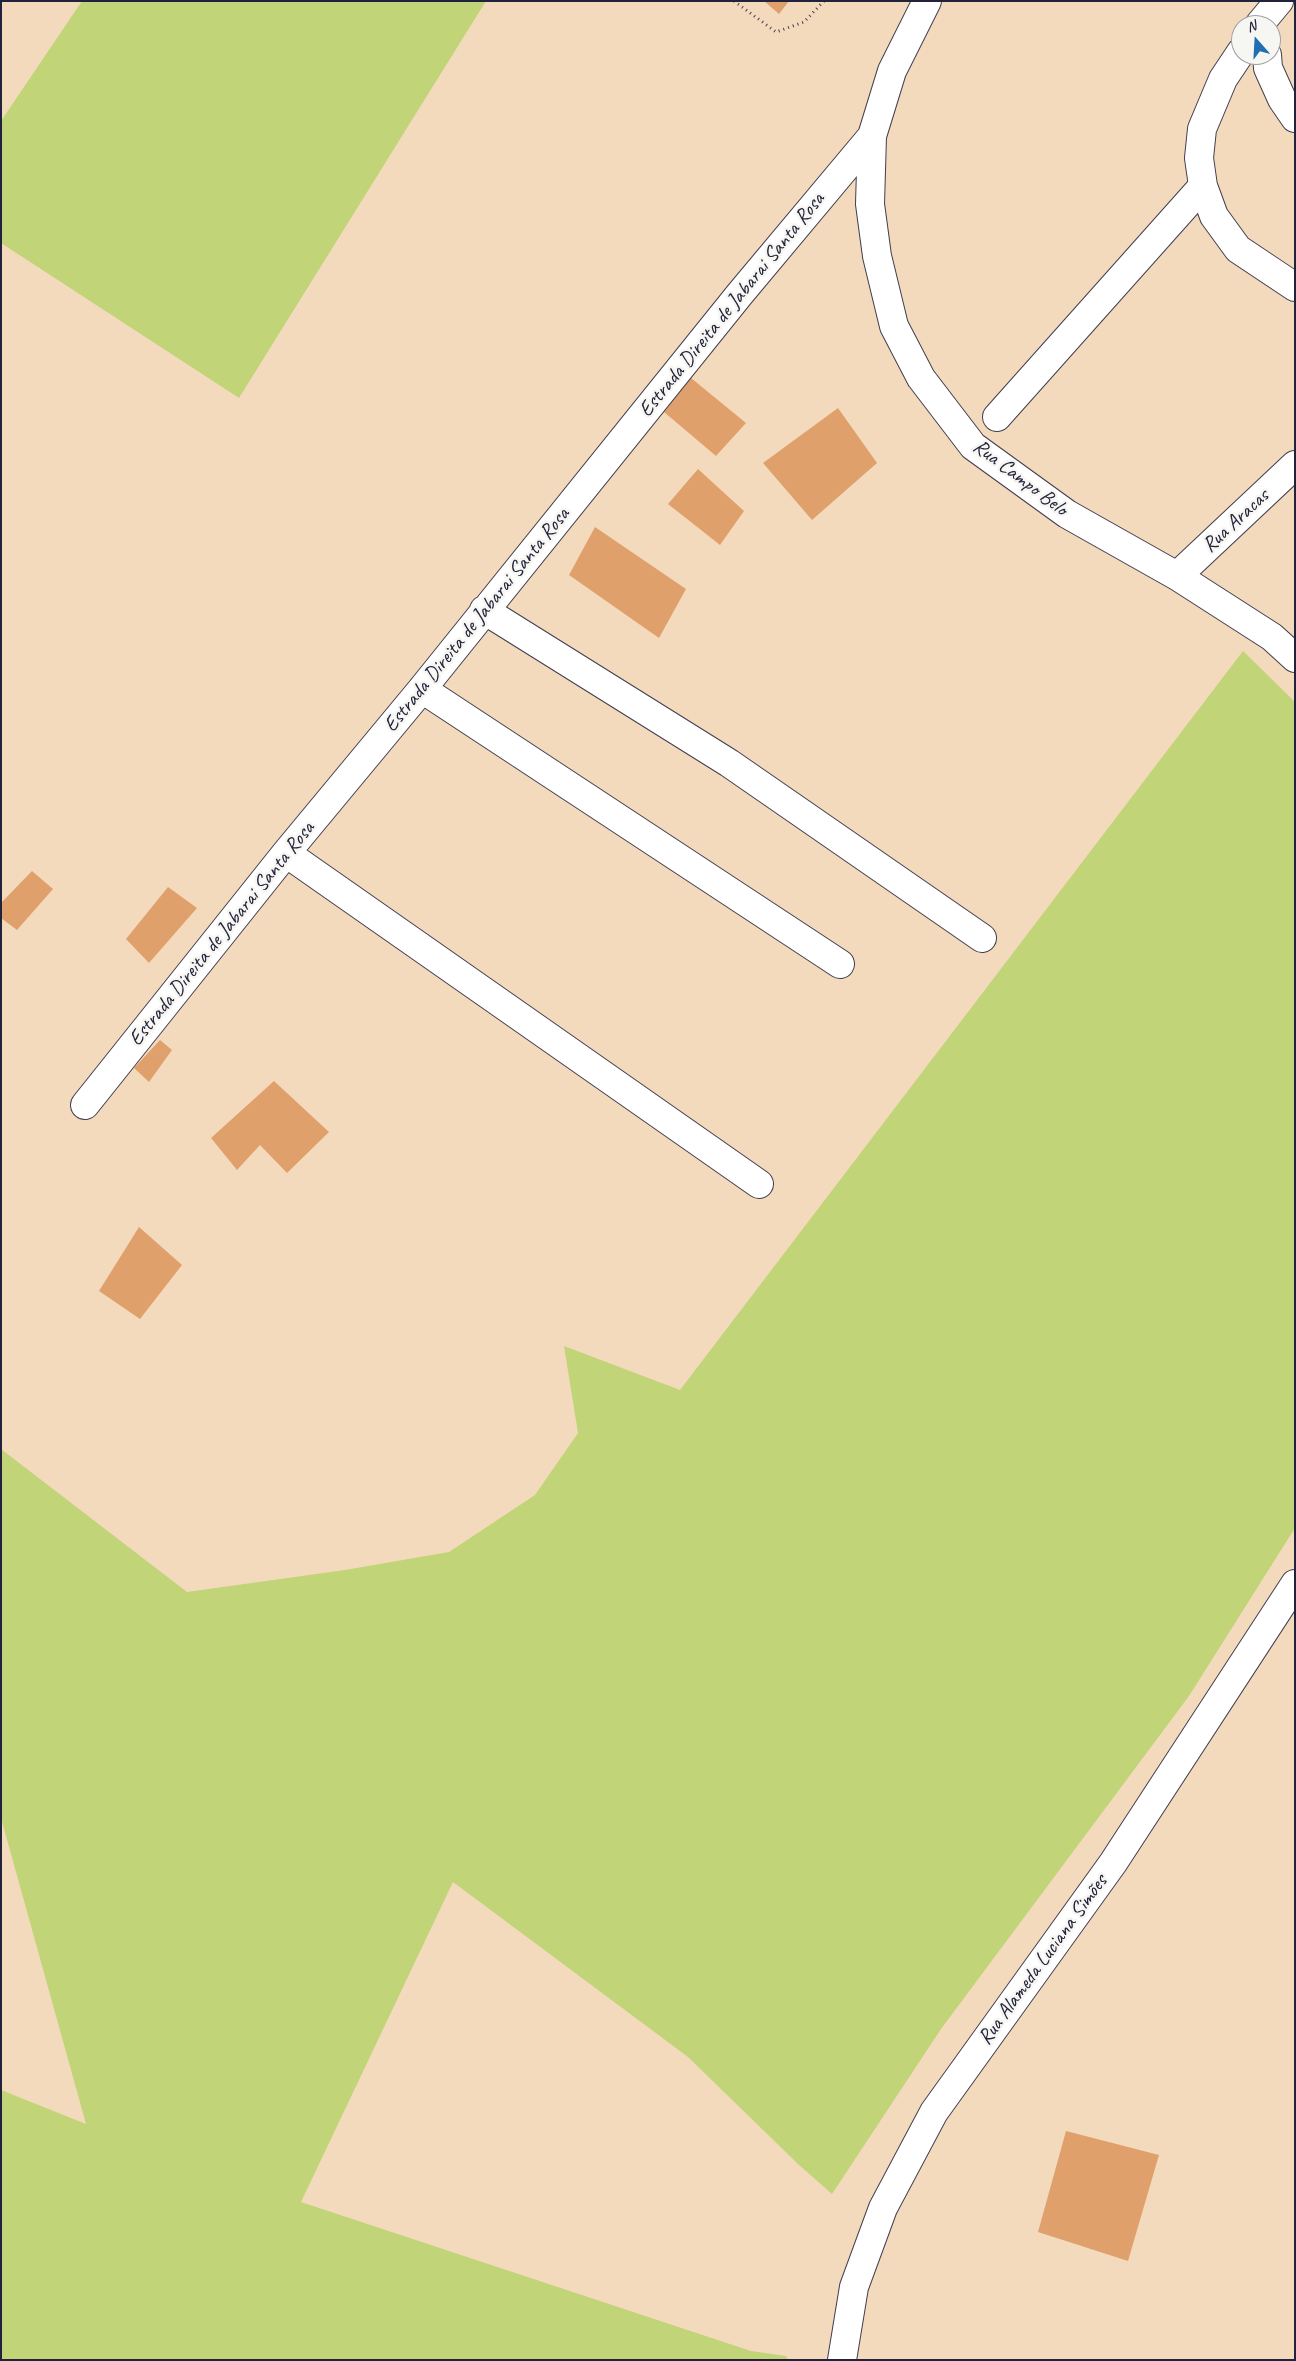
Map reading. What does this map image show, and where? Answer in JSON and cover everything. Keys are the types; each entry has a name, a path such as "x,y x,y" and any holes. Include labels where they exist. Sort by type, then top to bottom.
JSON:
{"street":[{"name":"Rua Campo Belo","path":"927,1 892,72 872,136 870,204 877,256 894,326 921,378 973,446 1067,514 1178,576 1272,637 1295,658"},
{"path":"1232,65 1223,79 1202,129 1199,158 1202,186 1214,216 1238,250 1295,287"},
{"path":"1268,65 1279,91 1295,118"},
{"name":"Estrada Direita de Jabarai Santa Rosa","path":"85,1105 286,853 422,689 733,302 872,136"},
{"path":"997,417 1202,186"},
{"name":"Rua Aracas","path":"1178,576 1295,465"},
{"path":"484,610 728,764 982,938"},
{"path":"422,689 840,964"},
{"path":"286,853 759,1184"},
{"name":"Rua Alameda Luciana Simões","path":"842,2360 854,2288 880,2217 934,2112 1113,1863 1295,1584"}],"path":[{"path":"734,1 776,32 804,22 824,1"}],"green space":[{"path":"82,1 486,1 239,398 1,243 1,121"},
{"path":"1243,651 1295,702 1295,1528 1189,1696 941,2029 832,2194 798,2164 688,2057 453,1882 301,2202 751,2351 786,2356 788,2360 1,2360 1,2090 86,2124 1,1818 1,1449 187,1592 345,1570 449,1552 535,1495 578,1433 564,1346 680,1390"}],"building":[{"path":"764,1 789,1 779,14"},
{"path":"691,378 746,423 716,456 664,412"},
{"path":"838,408 877,463 812,520 763,463"},
{"path":"698,469 744,511 720,545 668,504"},
{"path":"595,527 686,589 659,638 569,575"},
{"path":"32,871 53,889 17,930 1,918 1,903"},
{"path":"168,887 197,908 149,963 126,939"},
{"path":"160,1040 172,1050 149,1082 134,1068"},
{"path":"274,1081 329,1132 287,1173 260,1145 237,1170 211,1138"},
{"path":"139,1227 182,1265 140,1319 99,1291"},
{"path":"1066,2131 1159,2155 1128,2261 1038,2232"}]}
